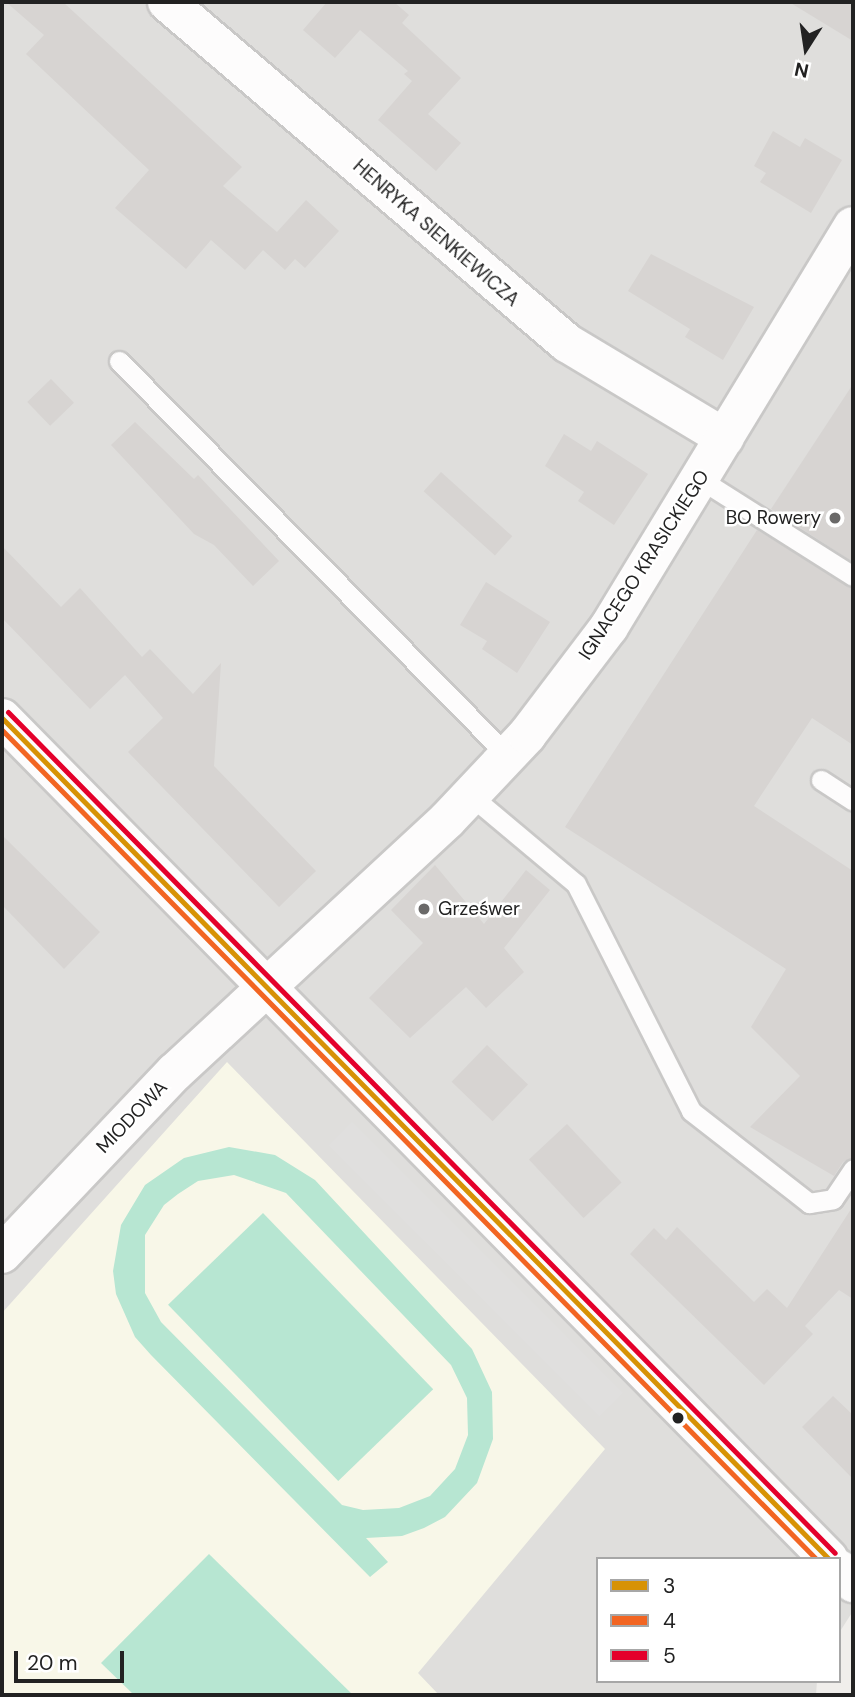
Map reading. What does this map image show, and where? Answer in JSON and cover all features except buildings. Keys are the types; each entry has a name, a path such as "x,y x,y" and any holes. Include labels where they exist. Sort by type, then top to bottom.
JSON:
{"street":[{"name":"HENRYKA SIENKIEWICZA","path":"167,2 567,343 725,438"},
{"name":"IGNACEGO KRASICKIEGO","path":"268,986 508,756 609,627 853,226"},
{"path":"2,718 827,1557"},
{"name":"MIODOWA","path":"2,1254 175,1072 268,986"}],"lane":[{"path":"119,361 508,756"},
{"path":"700,479 853,576"},
{"path":"821,780 853,801"},
{"path":"470,795 576,884 691,1111 809,1203 833,1199 853,1168"}],"shaded area":[{"path":"2,2 853,2 853,1611 841,1630 841,1557 596,1557 596,1683 817,1683 816,1695 2,1695"},
{"path":"227,1062 605,1449 418,1673 439,1695 2,1695 2,1313"},
{"path":"352,1122 623,1393 599,1416 329,1145"}],"green space":[{"path":"229,1147 275,1155 315,1180 472,1349 492,1392 493,1439 477,1483 445,1517 424,1528 402,1536 366,1538 388,1562 370,1577 135,1337 116,1294 113,1271 121,1225 145,1185 184,1158","holes":["234,1175 286,1193 451,1365 467,1398 468,1435 455,1469 430,1496 399,1508 363,1510 342,1505 161,1322 145,1293 145,1235 164,1205 178,1194 198,1181"]},
{"path":"263,1213 433,1389 338,1481 168,1305"},
{"path":"209,1554 353,1695 134,1695 101,1663"}],"transit line":[{"name":"5","path":"8,712 835,1553"},
{"name":"3","path":"2,718 827,1557"},
{"name":"4","path":"2,730 814,1557"}],"place":[{"name":"BO Rowery","path":"835,518"},
{"name":"Grześwer","path":"424,909"}]}
